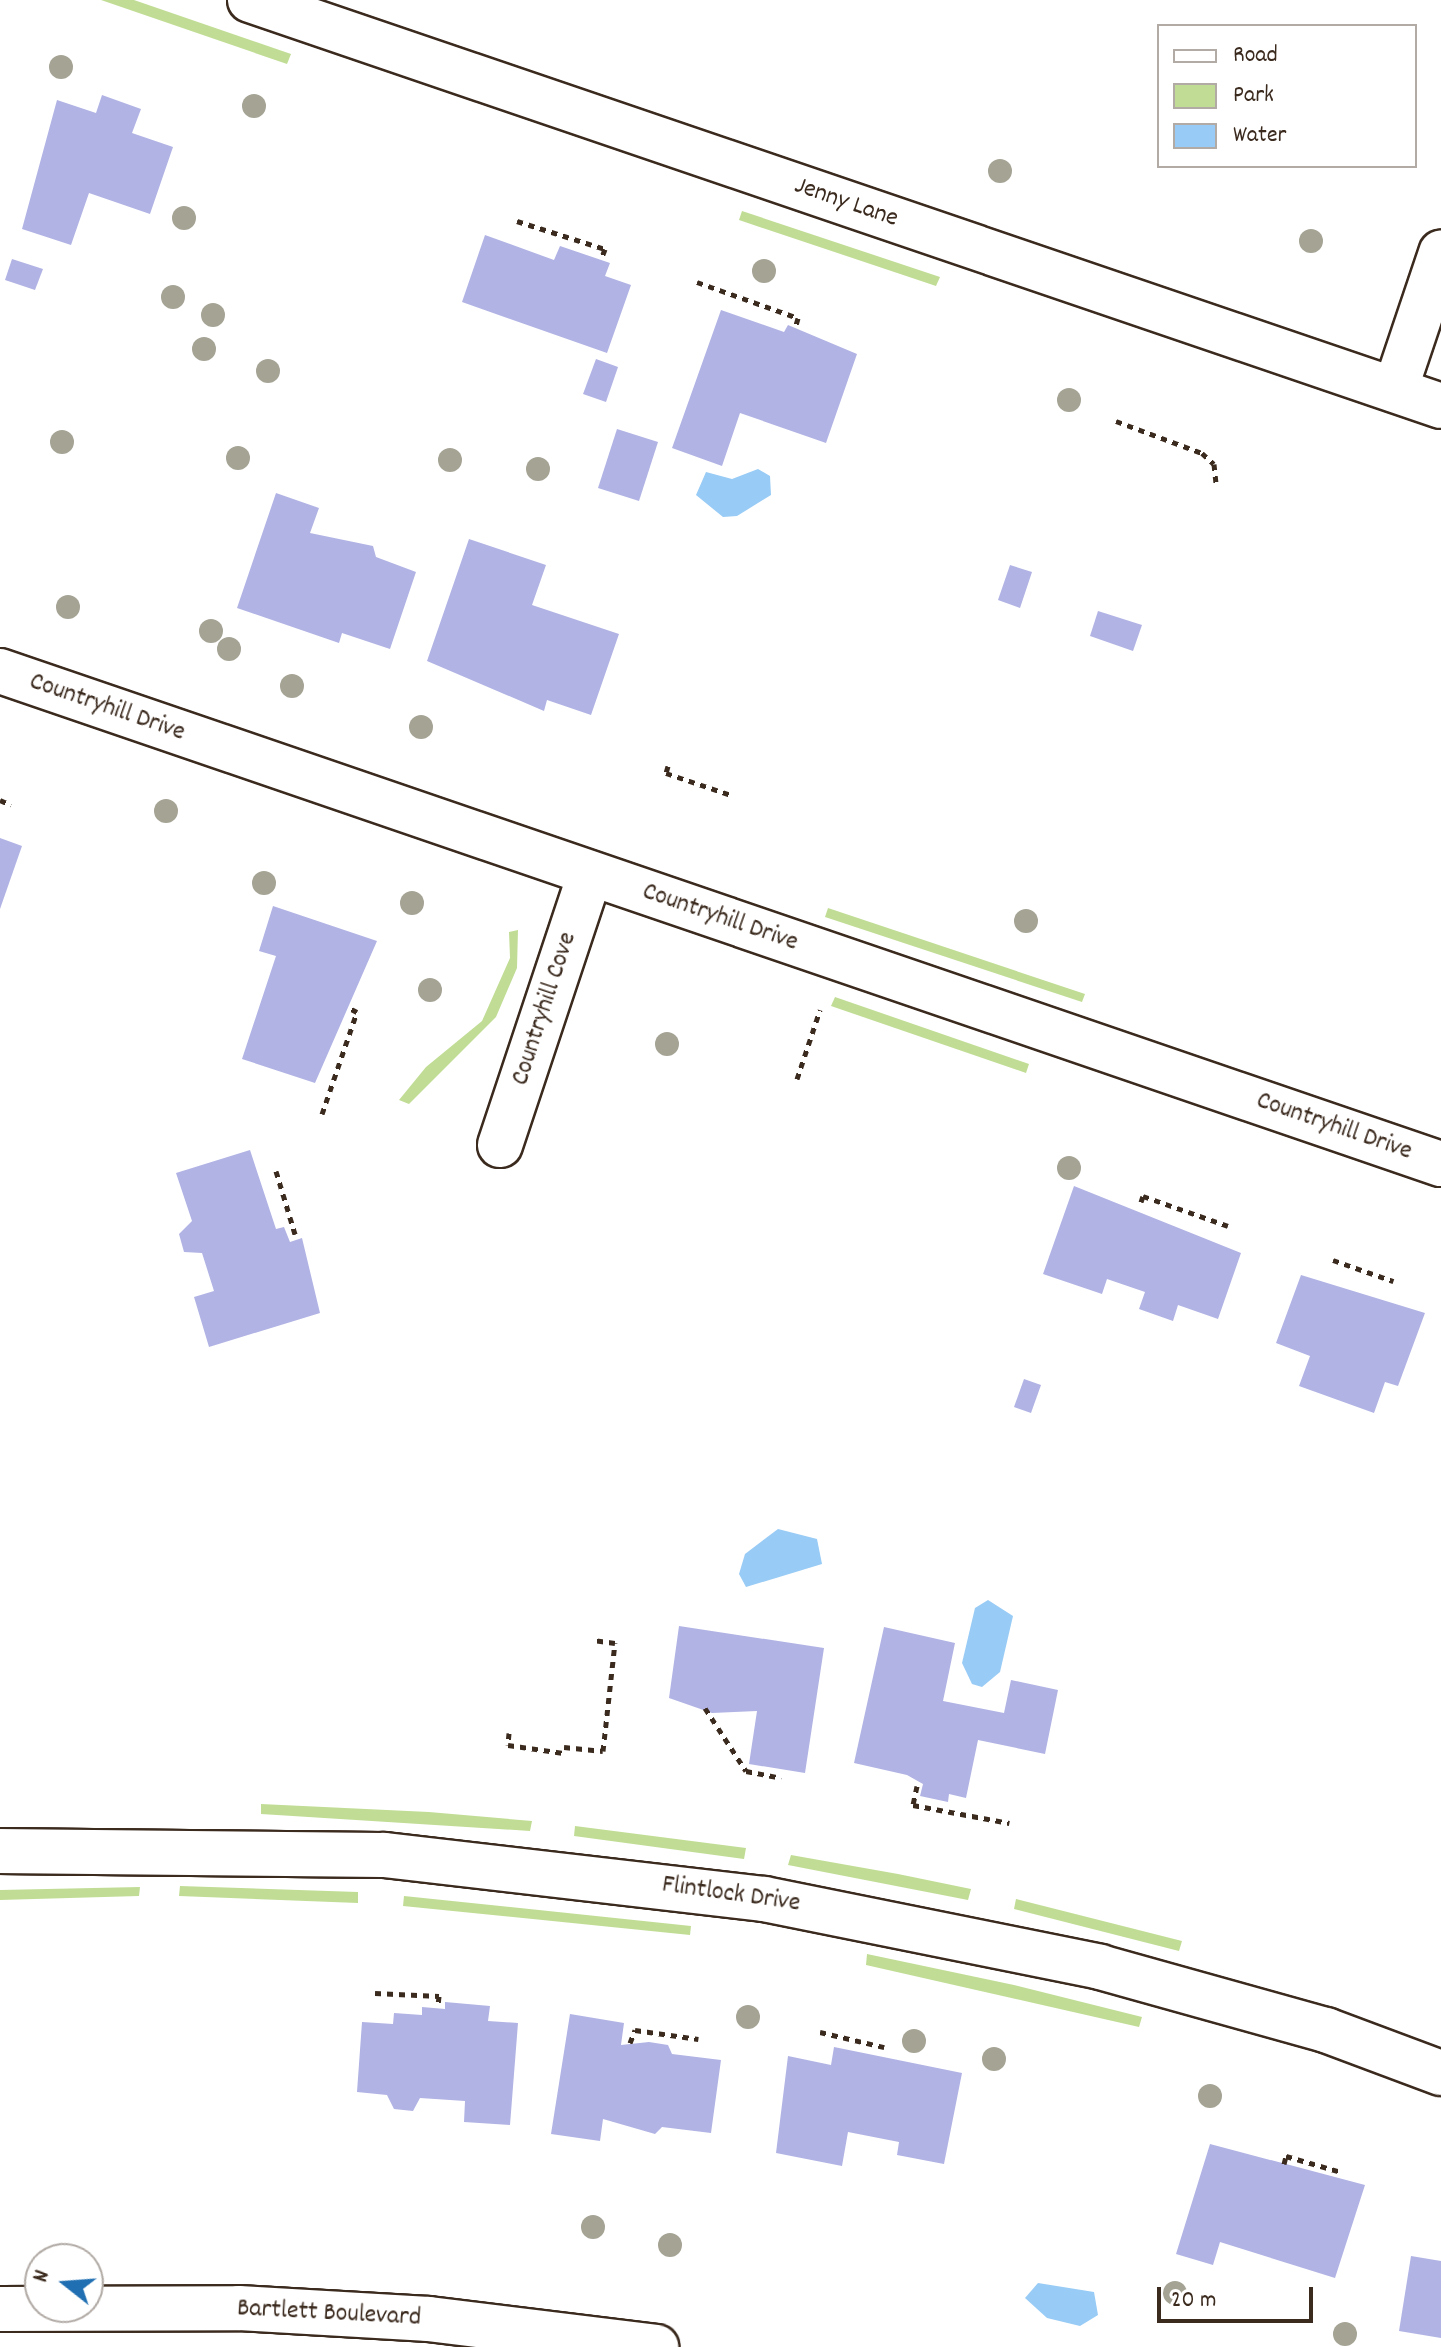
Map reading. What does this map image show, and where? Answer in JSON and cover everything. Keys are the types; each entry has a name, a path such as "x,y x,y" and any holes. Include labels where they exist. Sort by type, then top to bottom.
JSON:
{"street":[{"name":"Jenny Lane","path":"250,0 1441,406"},
{"path":"1395,390 1441,253"},
{"name":"Countryhill Drive","path":"0,671 1441,1164"},
{"name":"Countryhill Cove","path":"500,1145 590,874"},
{"name":"Flintlock Drive","path":"0,1851 384,1855 764,1899 1088,1964 1326,2030 1441,2073"},
{"name":"Bartlett Boulevard","path":"0,2309 239,2308 656,2347"}],"path":[{"path":"517,221 605,249 602,257"},
{"path":"697,282 798,318 796,325"},
{"path":"1116,421 1202,453 1214,464 1216,484"},
{"path":"668,766 666,773 731,795"},
{"path":"0,800 11,805"},
{"path":"322,1114 357,1012 351,1009"},
{"path":"797,1079 820,1010"},
{"path":"276,1171 295,1234"},
{"path":"1141,1202 1143,1196 1228,1226"},
{"path":"1333,1260 1393,1281"},
{"path":"509,1733 508,1745 603,1751 615,1643 593,1640"},
{"path":"705,1708 746,1771 781,1778"},
{"path":"917,1786 913,1805 1009,1823"},
{"path":"375,1993 439,1996 438,2005"},
{"path":"630,2043 635,2030 698,2039"},
{"path":"820,2032 884,2047"},
{"path":"1284,2164 1286,2156 1341,2172"}],"green space":[{"path":"101,0 134,0 291,54 287,64"},
{"path":"742,211 940,277 936,286 739,220"},
{"path":"828,908 1085,994 1082,1002 825,917"},
{"path":"518,930 517,968 496,1017 409,1104 399,1100 426,1067 482,1021 510,958 509,932"},
{"path":"835,997 1029,1064 1026,1073 831,1006"},
{"path":"261,1804 429,1812 532,1821 530,1831 261,1814"},
{"path":"575,1826 746,1848 744,1859 574,1836"},
{"path":"791,1855 971,1889 968,1900 788,1865"},
{"path":"180,1886 358,1892 358,1903 179,1896"},
{"path":"140,1887 139,1896 0,1900 0,1890"},
{"path":"404,1896 691,1926 690,1935 403,1906"},
{"path":"1016,1899 1182,1941 1179,1951 1014,1909"},
{"path":"867,1954 1014,1985 1142,2017 1139,2027 866,1965"}],"water":[{"path":"758,469 770,476 771,495 737,516 723,517 696,495 706,472 732,479"},
{"path":"778,1529 817,1539 822,1564 746,1587 739,1574 745,1554"},
{"path":"988,1600 1013,1616 1000,1672 982,1687 972,1684 962,1663 975,1608"},
{"path":"1038,2283 1094,2292 1098,2315 1080,2326 1047,2318 1025,2298"}],"building":[{"path":"102,95 141,109 132,133 173,147 150,214 89,193 71,245 22,229 57,100 96,113"},
{"path":"485,235 554,260 560,246 610,263 605,276 631,285 607,353 462,302"},
{"path":"12,259 43,269 35,290 5,280"},
{"path":"721,310 784,332 788,325 857,354 826,443 740,413 722,466 672,448"},
{"path":"596,359 618,367 606,402 583,394"},
{"path":"617,429 658,442 639,501 598,488"},
{"path":"276,493 319,508 310,533 373,546 376,557 416,572 390,649 342,633 339,643 237,608"},
{"path":"469,539 546,565 532,605 619,634 591,715 547,700 544,711 427,661"},
{"path":"1010,565 1032,572 1020,608 998,600"},
{"path":"1098,611 1142,625 1133,651 1090,636"},
{"path":"0,838 22,846 0,909"},
{"path":"273,906 377,941 315,1083 242,1059 276,956 259,951"},
{"path":"250,1150 276,1229 284,1227 290,1242 302,1238 320,1313 209,1347 194,1297 214,1291 202,1253 184,1252 179,1234 192,1221 176,1173"},
{"path":"1074,1186 1241,1253 1218,1319 1178,1305 1173,1321 1139,1309 1145,1292 1107,1279 1102,1294 1043,1274"},
{"path":"1301,1275 1425,1313 1398,1386 1385,1382 1374,1413 1299,1386 1310,1356 1276,1343"},
{"path":"1024,1379 1041,1385 1031,1413 1014,1407"},
{"path":"679,1626 824,1648 805,1773 749,1764 757,1711 712,1713 669,1698"},
{"path":"884,1627 955,1643 943,1701 1004,1713 1011,1680 1058,1690 1045,1754 978,1740 966,1798 949,1794 948,1802 920,1796 923,1784 907,1775 854,1763"},
{"path":"445,2002 490,2006 488,2021 518,2023 510,2125 464,2122 465,2101 420,2098 413,2111 394,2109 387,2095 357,2092 362,2022 393,2024 394,2013 422,2015 422,2007 445,2009"},
{"path":"570,2014 624,2023 621,2045 649,2042 668,2045 672,2054 721,2060 711,2133 662,2127 655,2134 603,2119 600,2141 551,2134"},
{"path":"834,2047 962,2073 944,2164 897,2155 899,2142 848,2132 842,2166 776,2153 788,2056 831,2065"},
{"path":"1210,2144 1365,2185 1335,2278 1220,2242 1213,2265 1176,2254"},
{"path":"1411,2256 1441,2261 1441,2338 1399,2331"}]}
